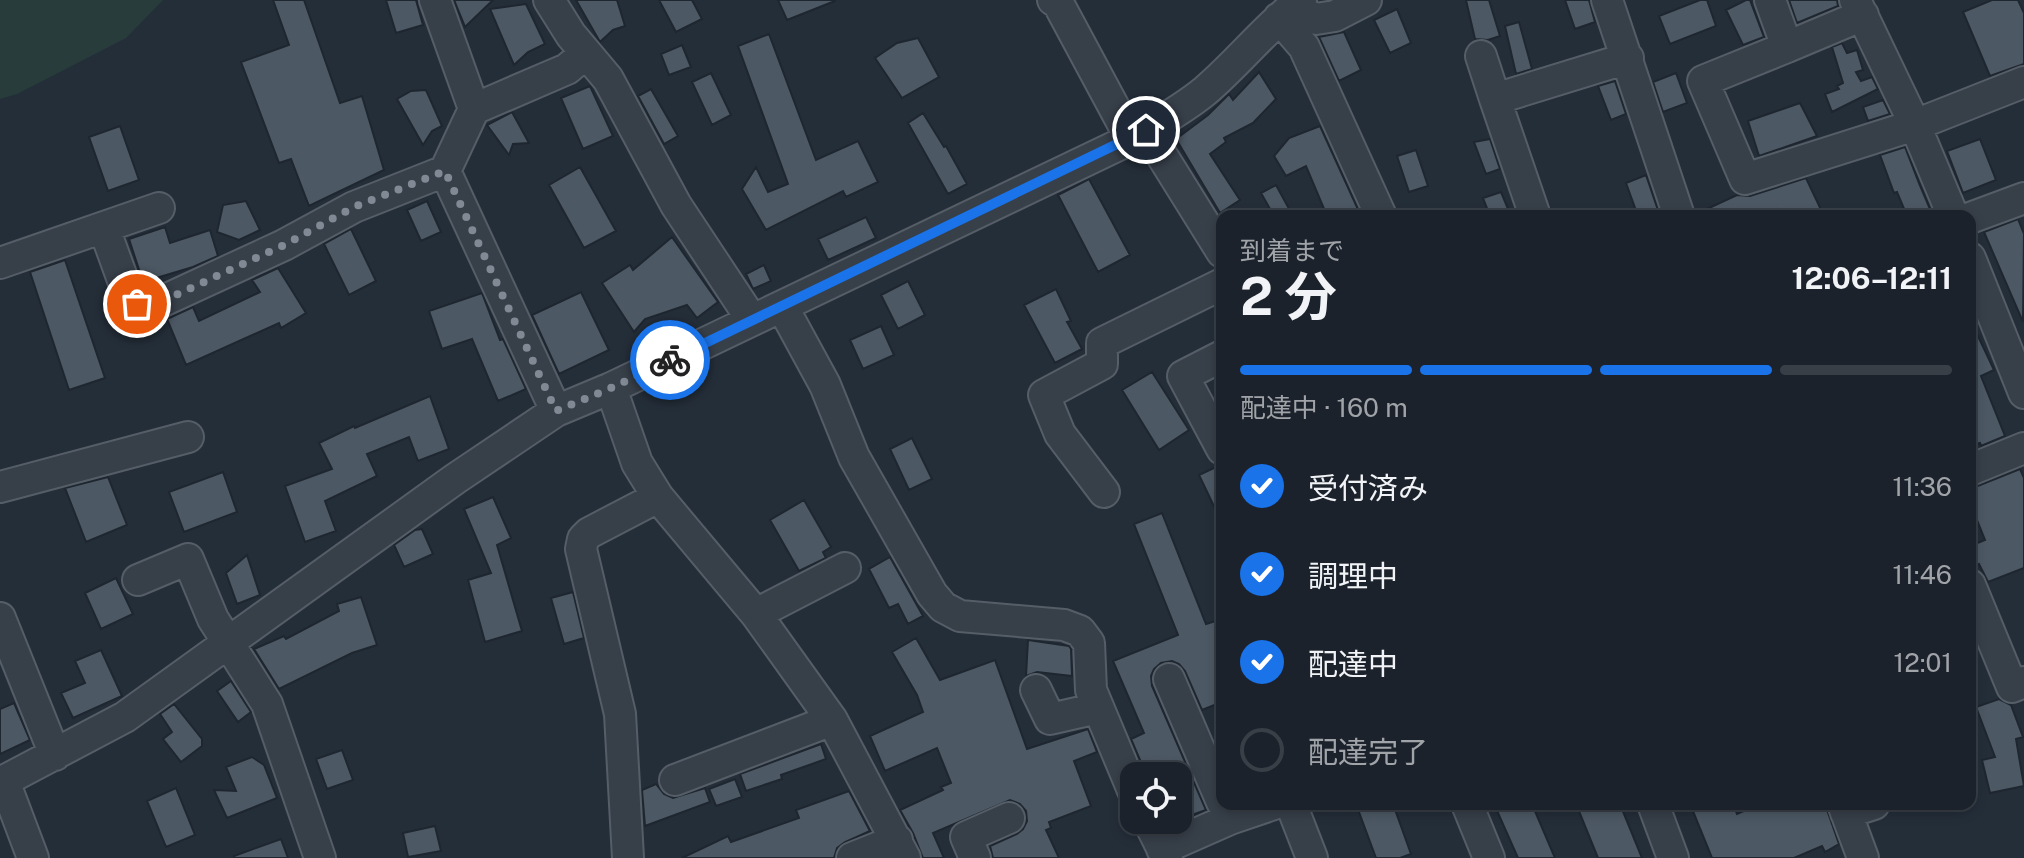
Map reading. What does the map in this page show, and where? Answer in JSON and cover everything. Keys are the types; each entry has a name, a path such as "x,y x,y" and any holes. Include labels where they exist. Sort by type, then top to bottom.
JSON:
{"street":[{"path":"435,0 474,109"},
{"path":"549,0 608,79 676,205 752,320"},
{"path":"1053,0 1058,3 1138,135 1216,244"},
{"path":"1290,8 1316,19 1335,16 1366,0"},
{"path":"1607,0 1677,210"},
{"path":"1770,0 1787,47"},
{"path":"33,858 2,782 125,717 381,531 556,411 611,388 1138,135 1179,111 1207,89 1290,8"},
{"path":"1290,8 1304,47 1378,210"},
{"path":"1950,210 1915,125 1859,8 1787,47 1703,81 1745,179 1915,125 2024,82"},
{"path":"104,228 128,294 137,304 152,306 284,245 354,207 445,171 474,109 567,69 586,53"},
{"path":"1481,56 1533,210"},
{"path":"1495,99 1628,58"},
{"path":"445,171 556,411"},
{"path":"1976,216 2024,198"},
{"path":"0,263 159,208"},
{"path":"1976,271 2024,393"},
{"path":"1104,492 1060,434 1044,395 1102,364 1102,343 1216,287"},
{"path":"782,306 825,385 854,457 932,594 943,607 960,616 1064,625 1080,631 1089,643 1091,690 1121,762"},
{"path":"1216,359 1183,376 1216,438"},
{"path":"611,388 637,463 658,497 756,614 832,720 901,849 852,858"},
{"path":"0,487 188,437"},
{"path":"1976,468 2024,448"},
{"path":"628,858 620,714 581,549 583,539 589,533 658,497"},
{"path":"138,580 188,559 213,619 267,704 320,858"},
{"path":"756,614 845,568"},
{"path":"1976,600 2012,687 2024,682"},
{"path":"0,618 55,755"},
{"path":"1169,679 1216,787"},
{"path":"1036,690 1050,719 1098,708"},
{"path":"675,780 832,720"},
{"path":"1155,834 1165,854 1222,810"},
{"path":"1293,810 1312,858"},
{"path":"1469,810 1489,858"},
{"path":"1655,810 1673,858"},
{"path":"1855,810 1863,858"},
{"path":"975,858 966,837 1009,818"}],"green space":[{"path":"0,0 163,0 126,38 17,94 0,99"}],"building":[{"path":"273,0 304,0 340,103 362,96 384,170 309,206 291,159 279,163 241,62 289,45"},
{"path":"386,0 416,0 423,25 396,33"},
{"path":"454,0 493,0 465,27"},
{"path":"576,0 617,0 625,26 613,30 600,42"},
{"path":"659,0 692,0 702,19 676,32"},
{"path":"778,0 835,0 835,1 787,20"},
{"path":"1466,0 1489,0 1500,36 1488,40 1475,39"},
{"path":"1565,0 1589,0 1595,22 1575,29"},
{"path":"1707,0 1716,26 1670,44 1659,16"},
{"path":"1750,0 1764,37 1743,45 1726,10"},
{"path":"1789,0 1837,0 1838,6 1797,23"},
{"path":"1992,0 2018,0 2024,13 2024,64 1990,76 1963,12"},
{"path":"526,4 545,44 528,52 514,65 490,9"},
{"path":"1397,9 1411,43 1390,53 1374,20"},
{"path":"1519,22 1532,69 1516,74 1505,26"},
{"path":"1344,32 1361,70 1339,81 1319,37"},
{"path":"769,34 816,160 858,141 878,182 846,197 843,191 766,230 742,189 756,167 768,192 788,184 738,46"},
{"path":"918,38 939,77 902,98 875,58 897,43"},
{"path":"1842,43 1847,53 1857,50 1863,70 1856,72 1861,81 1872,77 1878,89 1832,112 1825,94 1839,89 1837,86 1843,83 1832,47"},
{"path":"682,45 691,67 669,75 661,54"},
{"path":"1259,72 1276,99 1253,123 1224,138 1226,142 1210,154 1240,200 1225,210 1218,210 1176,139 1208,115 1229,94 1233,100"},
{"path":"711,73 731,115 712,125 692,82"},
{"path":"1676,73 1687,103 1663,112 1653,82"},
{"path":"1615,81 1626,114 1611,120 1598,86"},
{"path":"590,86 613,136 583,149 561,98"},
{"path":"651,89 678,136 664,144 638,96"},
{"path":"426,90 442,126 432,131 423,145 397,99 411,91"},
{"path":"1883,100 1890,114 1868,121 1863,107"},
{"path":"1800,103 1817,136 1759,156 1748,121"},
{"path":"512,112 529,143 513,144 509,155 487,125"},
{"path":"923,113 967,184 948,194 908,123"},
{"path":"120,126 139,180 108,191 89,137"},
{"path":"1320,126 1358,210 1324,210 1306,166 1286,176 1274,156 1289,138"},
{"path":"1490,139 1500,169 1486,174 1474,142"},
{"path":"1980,139 1996,180 1963,193 1947,151"},
{"path":"1905,147 1931,210 1904,210 1897,192 1894,193 1880,155"},
{"path":"1416,150 1428,186 1409,192 1397,156"},
{"path":"580,167 616,231 584,248 549,185"},
{"path":"1646,175 1658,210 1636,210 1626,183"},
{"path":"1806,178 1821,210 1705,210 1737,195 1750,196"},
{"path":"1089,179 1130,255 1098,272 1058,195"},
{"path":"1276,185 1290,210 1271,210 1261,193"},
{"path":"1501,192 1508,210 1488,210 1483,198"},
{"path":"246,201 260,230 239,240 217,232 223,205"},
{"path":"427,201 441,232 421,241 407,210"},
{"path":"866,217 876,238 828,260 818,239"},
{"path":"2018,219 2024,234 2023,322 1984,232"},
{"path":"165,227 170,243 210,230 218,256 143,282 129,239"},
{"path":"351,229 376,281 349,295 324,244"},
{"path":"672,237 718,302 697,318 687,305 645,319 634,332 602,283 630,265 633,270"},
{"path":"65,260 105,378 69,390 30,272"},
{"path":"764,265 771,281 753,289 746,274"},
{"path":"278,268 306,313 281,328 279,323 186,365 167,319 193,307 199,321 260,292 252,280"},
{"path":"908,281 925,315 898,329 881,295"},
{"path":"1056,289 1071,321 1067,322 1082,349 1055,363 1024,305"},
{"path":"581,292 609,350 559,374 532,315"},
{"path":"482,293 500,340 503,339 526,389 498,401 472,339 442,349 429,311"},
{"path":"881,326 894,355 863,369 850,340"},
{"path":"1976,332 1994,370 1981,376 2005,436 1981,446 1980,443 1976,444"},
{"path":"1152,372 1189,430 1159,450 1122,390"},
{"path":"430,396 449,449 418,461 409,437 367,454 377,476 325,501 336,531 305,542 285,486 332,469 319,443"},
{"path":"912,438 932,479 909,490 890,449"},
{"path":"1216,467 1216,510 1199,475"},
{"path":"2020,469 2024,478 2024,568 1988,582 1979,564 1976,565 1976,544 1985,540 1976,518 1976,487"},
{"path":"223,472 237,512 184,532 169,492"},
{"path":"108,477 127,525 86,542 65,488"},
{"path":"493,497 511,538 497,545 522,631 485,642 468,580 491,573 464,509"},
{"path":"804,500 831,547 823,552 826,558 799,571 770,520"},
{"path":"1162,513 1206,624 1216,621 1216,704 1202,710 1179,664 1172,661 1161,663 1151,676 1152,686 1185,762 1141,762 1131,739 1144,733 1113,661 1178,635 1134,524"},
{"path":"422,529 433,554 404,567 394,545 415,530"},
{"path":"247,555 260,595 237,604 226,573"},
{"path":"890,557 923,616 908,624 898,604 889,608 869,569"},
{"path":"116,578 133,614 101,629 85,593"},
{"path":"573,592 584,638 564,644 551,598"},
{"path":"361,597 377,645 352,653 279,689 254,649 284,636 286,639 339,611 337,604"},
{"path":"916,638 940,680 995,660 1027,749 1088,729 1097,752 1074,761 1091,806 1049,822 1051,828 1046,830 1059,858 993,858 990,846 1017,834 1027,821 1026,811 1010,800 933,833 944,858 923,858 900,810 943,790 941,787 951,783 937,748 885,771 870,736 923,712 917,695 892,652"},
{"path":"1028,640 1069,646 1072,676 1037,672 1026,676"},
{"path":"101,650 122,696 73,718 61,693 85,683 75,661"},
{"path":"231,681 251,712 238,722 217,691"},
{"path":"1999,699 2011,705 2023,737 2016,739 2024,786 1990,793 1982,760 1995,757 1976,707"},
{"path":"14,703 30,740 0,754 0,709"},
{"path":"174,704 202,739 202,746 181,762 163,739 172,732 160,714"},
{"path":"821,744 826,759 746,791 740,774"},
{"path":"342,750 353,780 327,789 316,759"},
{"path":"252,757 264,765 277,798 227,818 214,790 236,791 226,767"},
{"path":"1192,778 1206,810 1192,815"},
{"path":"735,779 742,797 716,806 709,789"},
{"path":"656,784 664,794 673,798 705,788 710,802 645,826 642,790"},
{"path":"176,788 195,835 166,847 147,801"},
{"path":"849,791 870,831 837,848 834,858 682,858 728,836 731,842 799,818 796,810"},
{"path":"1358,810 1395,810 1411,854 1400,858 1376,858"},
{"path":"1497,810 1535,810 1555,858 1518,858"},
{"path":"1578,810 1622,810 1642,858 1598,858"},
{"path":"1692,810 1735,810 1737,814 1746,810 1827,810 1839,844 1825,852 1822,846 1794,858 1712,858"},
{"path":"435,826 441,851 408,857 403,833"},
{"path":"281,839 288,858 234,856"}],"way so far":[{"path":"137,304 152,306 284,245 354,207 445,171 556,411 670,360"}],"route":[{"path":"670,360 1146,130"}]}
